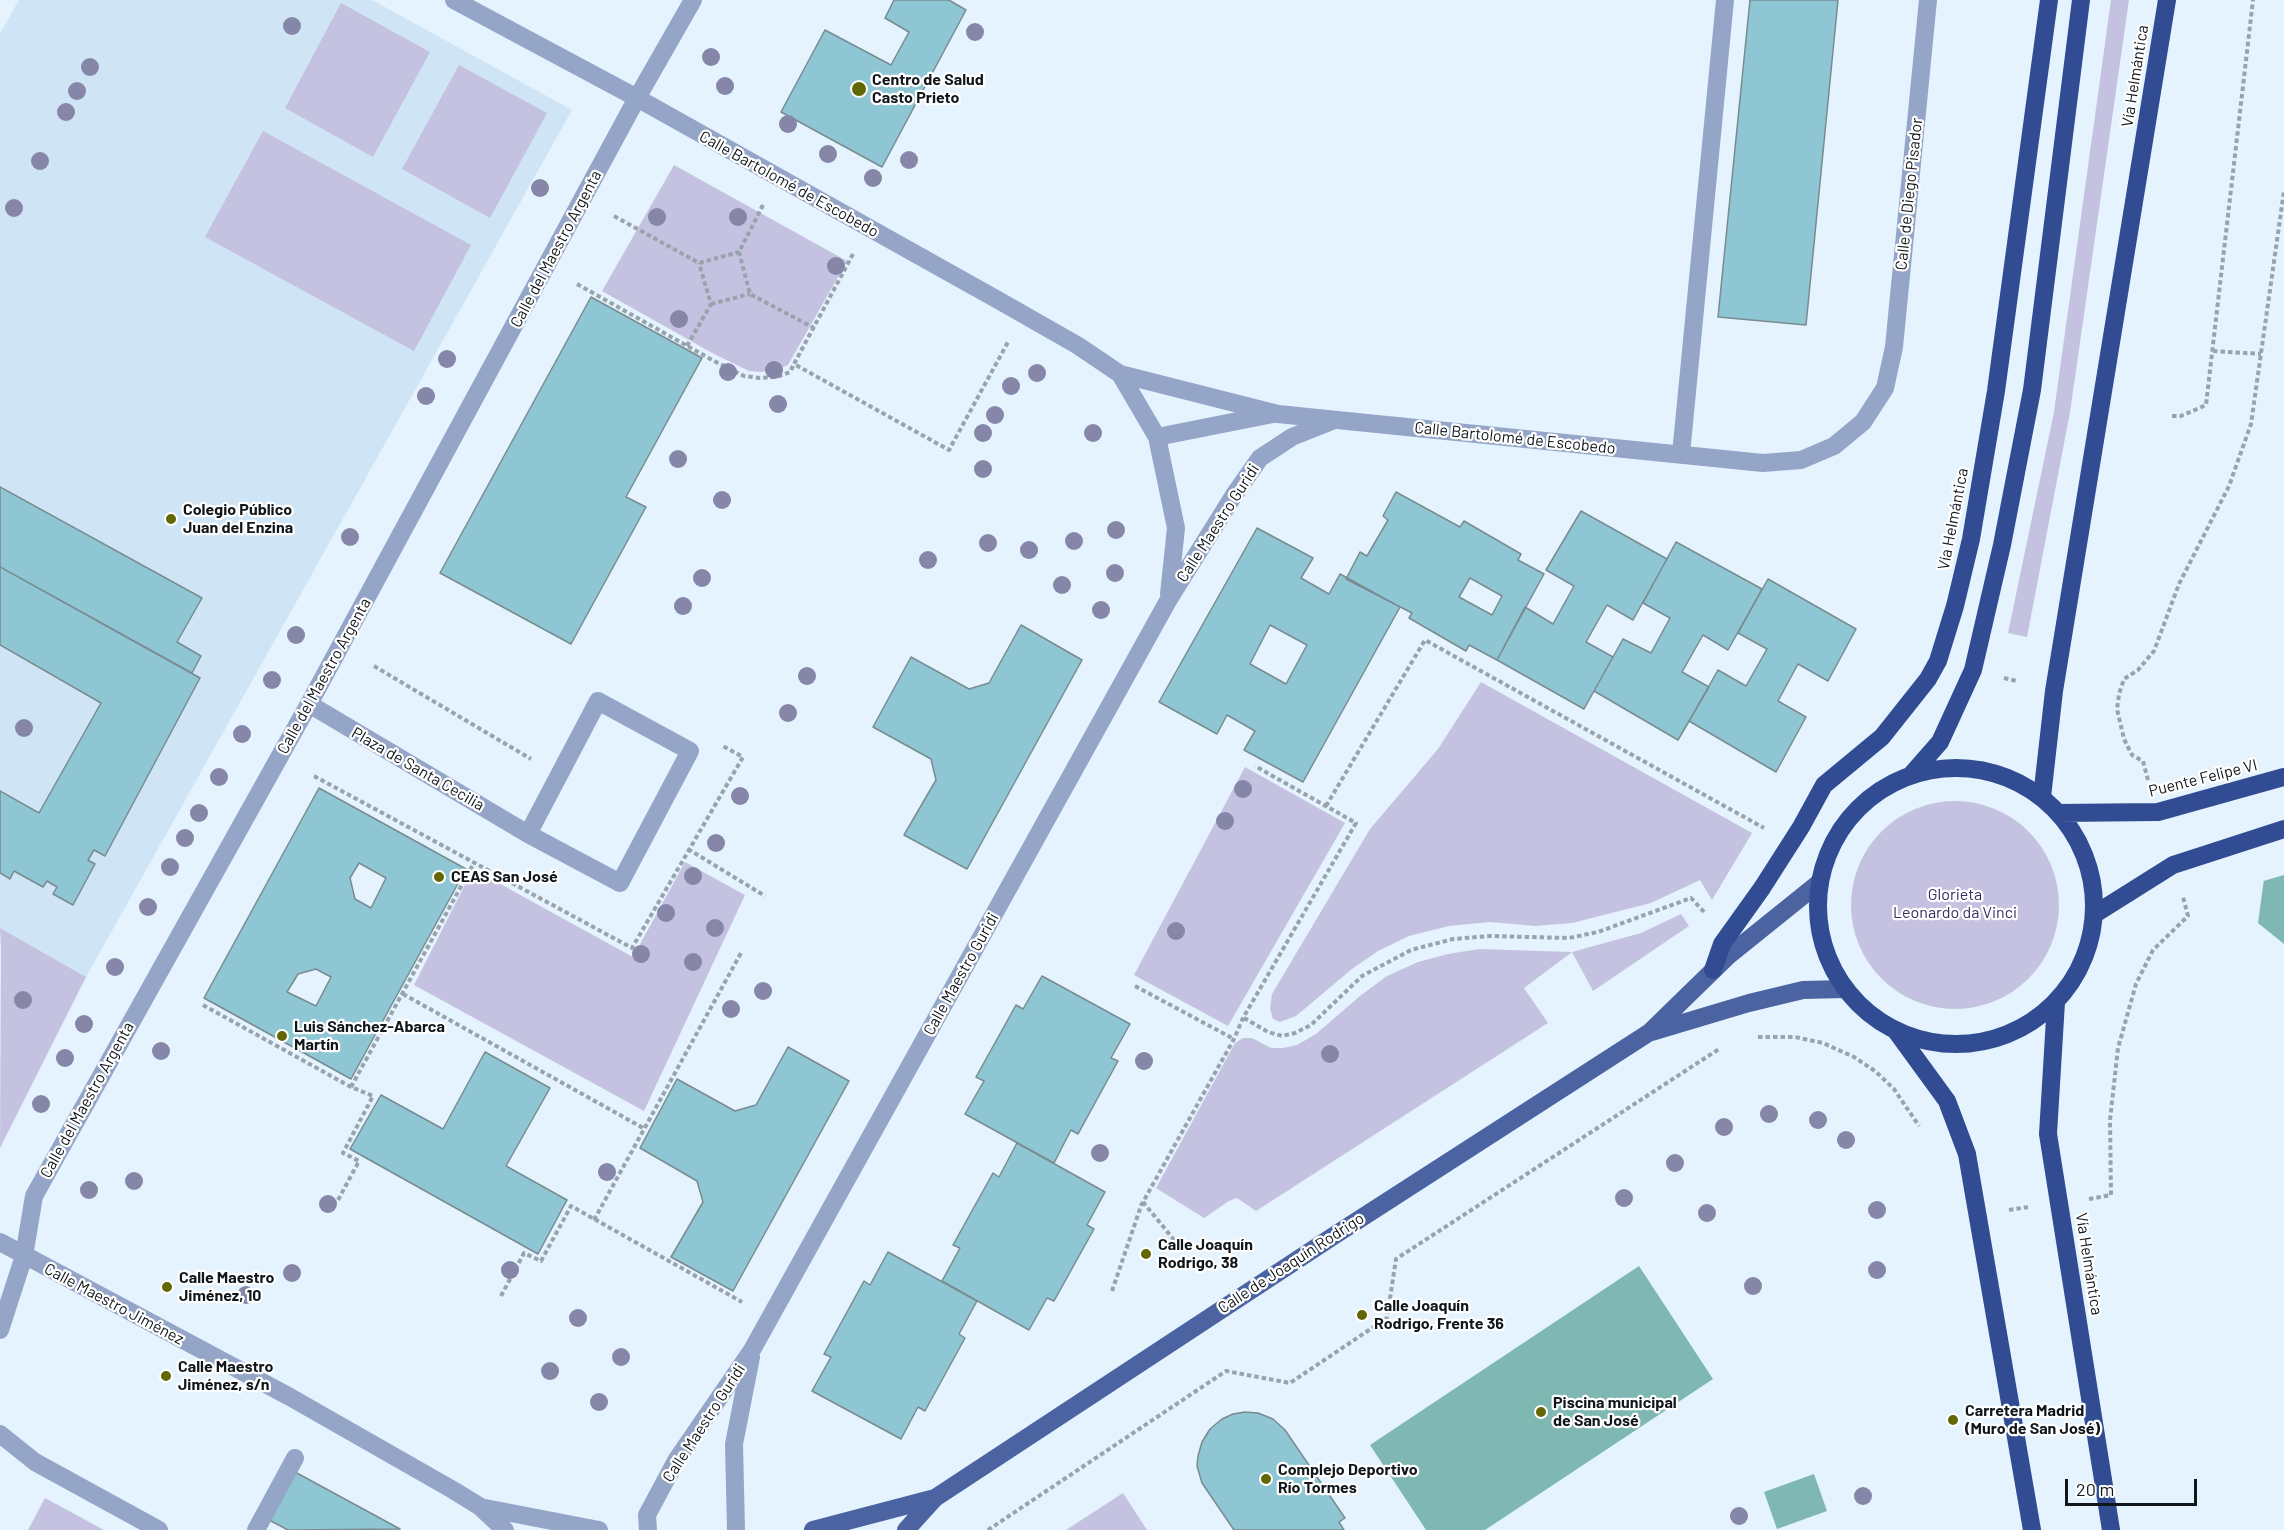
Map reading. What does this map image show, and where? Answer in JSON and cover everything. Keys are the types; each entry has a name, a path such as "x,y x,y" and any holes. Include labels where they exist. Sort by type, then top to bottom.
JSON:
{"highway":[{"name":"Vía Helmántica","path":"1713,970 1722,944 1762,888 1801,827 1824,785 1882,737 1928,679 1938,661 1955,606 1971,539 1996,391 2049,0"},
{"path":"1911,775 1940,742 1973,670 2002,545 2032,390 2081,0"},
{"name":"Vía Helmántica","path":"2042,797 2054,691 2168,0"},
{"path":"1945,768 1979,770 2012,780 2042,797 2058,813 2086,859 2095,914 2083,961 2056,1002 2029,1024 2019,1029 1998,1038 1963,1045 1929,1042 1896,1031 1865,1011 1845,989 1825,952 1818,917 1820,882 1831,846 1851,816 1878,791 1911,775 1945,768"},
{"name":"Puente Felipe VI","path":"2058,813 2158,812 2284,777"},
{"path":"2095,914 2173,865 2284,828"},
{"name":"Vía Helmántica","path":"2056,1002 2048,1134 2111,1530"},
{"path":"1896,1031 1947,1101 1967,1154 2032,1530"}],"main road":[{"name":"Calle de Joaquín Rodrigo","path":"906,1530 935,1498 1335,1234 1650,1032 1713,970 1820,882"},
{"name":"Calle de Joaquín Rodrigo","path":"1650,1032 1803,990 1845,989"},
{"name":"Calle de Joaquín Rodrigo","path":"813,1530 935,1498"}],"street":[{"name":"Calle Bartolomé de Escobedo","path":"454,0 637,98 1077,345 1120,374 1278,414 1763,463 1801,460 1834,446 1863,422 1885,388"},
{"name":"Calle del Maestro Argenta","path":"0,1330 24,1256 34,1196 309,704 637,98 693,0"},
{"path":"1681,454 1725,0"},
{"name":"Calle de Diego Pisador","path":"1885,388 1894,347 1928,0"},
{"name":"Calle Bartolomé de Escobedo","path":"1120,374 1157,437"},
{"path":"1157,437 1278,414"},
{"name":"Calle Maestro Guridi","path":"648,1530 647,1515 677,1459 752,1350 1169,599 1260,458 1292,437 1336,419"},
{"name":"Calle Maestro Guridi","path":"1157,437 1176,528 1169,599"},
{"name":"Plaza de Santa Cecilia","path":"309,704 528,834 620,883 690,751 598,701 528,834"},
{"name":"Calle Maestro Jiménez","path":"0,1242 290,1397 479,1506 505,1530"},
{"name":"Calle Maestro Guridi","path":"736,1530 734,1444 752,1350"},
{"path":"0,1434 35,1462 159,1530"},
{"path":"256,1530 295,1458"},
{"name":"Calle Maestro Jiménez","path":"479,1506 599,1530"}],"path":[{"path":"2172,416 2181,416 2206,405 2253,0"},
{"path":"2146,775 2143,761 2132,755 2124,739 2117,709 2118,694 2124,679 2138,670 2154,651 2179,584 2229,486 2251,424 2284,191"},
{"path":"750,294 739,252 765,202"},
{"path":"614,216 699,263 739,252"},
{"path":"577,284 744,376 777,377 790,372 854,251"},
{"path":"699,263 711,304"},
{"path":"687,346 711,304 750,294 814,328"},
{"path":"794,364 949,450 1010,338"},
{"path":"2213,351 2261,354"},
{"path":"1326,806 1425,640 1773,834"},
{"path":"2000,677 2017,681"},
{"path":"1112,1291 1143,1202 1234,1039 1243,1018 1356,823 1256,766"},
{"path":"688,849 765,896"},
{"path":"351,1087 475,861"},
{"path":"1977,1214 2111,1196 2110,1120 2118,1048 2140,976 2153,950 2188,916 2183,897 2193,892"},
{"path":"1243,1018 1268,1032 1282,1036 1295,1033 1311,1025 1362,976 1412,950 1453,939 1490,936 1569,938 1598,932 1691,898 1712,920"},
{"path":"594,1220 741,953"},
{"path":"1135,986 1234,1039"},
{"path":"403,994 645,1129"},
{"path":"203,1005 351,1087 373,1096 343,1153 359,1161 337,1203"},
{"path":"1755,1037 1804,1039 1823,1043 1854,1057 1875,1071 1894,1089 1914,1116 1922,1132"},
{"path":"988,1530 1227,1371 1290,1383 1388,1318 1396,1259 1717,1049 1727,1046"},
{"path":"1143,1202 1179,1246"},
{"path":"501,1296 524,1253 541,1262 571,1206 743,1302"}],"shaded area":[{"name":"Colegio Público Juan del Enzina","path":"19,0 372,0 572,110 86,977 0,928 0,34"},
{"path":"2284,731 2284,944 2258,923"},
{"name":"Piscina municipal de San José","path":"1639,1266 1713,1379 1485,1530 1426,1530 1370,1445"},
{"path":"1814,1474 1827,1511 1777,1529 1764,1492"}],"green space":[{"path":"2111,0 2129,0 2070,412 2027,637 2008,633 2054,412"},
{"path":"341,3 430,52 373,157 285,108"},
{"path":"459,65 547,113 490,218 402,169"},
{"path":"263,131 471,245 414,351 205,237"},
{"path":"674,165 847,261 788,365 776,370 749,371 602,291"},
{"path":"1481,682 1752,833 1712,900 1700,880 1651,903 1572,923 1535,926 1490,922 1449,926 1409,936 1378,951 1352,969 1296,1016 1280,1022 1273,1019 1270,1009 1272,994 1370,829 1438,749"},
{"path":"1245,767 1345,823 1228,1026 1134,975"},
{"name":"Glorieta Leonardo da Vinci","path":"1955,801 1975,803 1995,809 2021,825 2035,839 2051,865 2057,885 2059,905 2057,925 2051,945 2035,971 2021,985 1995,1001 1975,1007 1955,1009 1935,1007 1915,1001 1889,985 1875,971 1859,945 1853,925 1851,905 1853,885 1859,865 1875,839 1889,825 1915,809 1935,803"},
{"path":"685,862 745,895 644,1111 414,985 473,869 633,957"},
{"path":"1681,914 1689,926 1593,991 1572,952 1641,933"},
{"path":"0,928 86,977 0,1148 1,951"},
{"path":"1479,949 1572,952 1524,988 1548,1023 1256,1211 1237,1198 1204,1218 1156,1188 1235,1043 1243,1038 1252,1038 1271,1048 1297,1045 1316,1034 1387,976 1418,962 1448,954"},
{"path":"1123,1493 1147,1530 1066,1530"},
{"path":"45,1498 104,1530 28,1530"}],"pier":[{"path":"2284,733 2284,875 2260,882 2281,734"}],"building":[{"name":"Centro de Salud Casto Prieto","path":"894,0 949,0 966,10 882,167 781,112 825,30 891,65 909,32 885,18"},
{"path":"1750,0 1838,0 1806,325 1718,317"},
{"path":"591,297 702,358 626,497 646,507 571,644 440,573"},
{"path":"0,487 202,598 177,642 201,656 192,673 0,567"},
{"path":"1396,492 1460,527 1464,521 1521,554 1518,560 1544,574 1497,660 1469,645 1466,651 1409,618 1412,613 1346,579 1360,552 1367,556 1388,520 1383,516","holes":["1470,578 1502,596 1492,615 1459,597"]},
{"path":"1581,511 1667,559 1633,620 1607,605 1586,642 1613,657 1584,709 1497,660 1525,607 1553,624 1574,586 1546,570"},
{"path":"1257,528 1313,558 1301,578 1329,594 1340,574 1400,607 1303,782 1244,750 1255,731 1227,715 1217,734 1159,702","holes":["1270,625 1307,645 1286,684 1250,664"]},
{"path":"1676,542 1762,589 1728,650 1703,635 1682,672 1709,687 1678,740 1594,691 1623,639 1651,653 1670,618 1643,603"},
{"path":"0,567 200,678 105,856 94,850 88,860 95,864 73,905 53,894 57,887 47,881 43,887 14,871 10,879 0,873 0,791 39,813 101,703 0,645"},
{"path":"1768,579 1856,629 1828,681 1798,664 1778,701 1806,717 1776,772 1689,721 1718,670 1746,686 1767,649 1738,633"},
{"path":"1021,625 1082,660 967,869 904,835 936,780 931,759 873,727 911,657 969,689 989,683"},
{"path":"319,788 466,869 351,1079 204,998","holes":["359,863 386,878 371,908 355,899 350,878","316,969 331,977 316,1006 287,992 298,974"]},
{"path":"1042,976 1130,1024 1111,1058 1118,1061 1078,1134 1071,1130 1054,1163 965,1114 984,1081 976,1077 1016,1005 1023,1009"},
{"path":"788,1047 849,1081 733,1291 671,1257 703,1202 697,1181 640,1148 677,1079 735,1111 756,1105"},
{"path":"485,1052 550,1088 506,1166 567,1200 538,1254 350,1149 381,1095 443,1129"},
{"path":"1017,1143 1105,1192 1087,1225 1094,1229 1054,1301 1047,1298 1029,1330 942,1281 960,1248 953,1245 993,1173 999,1177"},
{"path":"888,1252 977,1301 959,1334 965,1338 925,1411 918,1407 901,1439 812,1391 831,1357 824,1354 864,1281 870,1285"},
{"path":"1245,1412 1258,1413 1273,1419 1285,1430 1345,1518 1339,1522 1344,1530 1234,1530 1202,1483 1197,1466 1202,1442 1210,1429 1222,1419"},
{"path":"295,1472 400,1529 288,1530 269,1520"}],"place":[{"name":"Centro de Salud Casto Prieto","path":"859,89"},
{"name":"Colegio Público Juan del Enzina","path":"171,519"},
{"name":"CEAS San José","path":"439,877"},
{"name":"Luis Sánchez-Abarca Martín","path":"282,1036"},
{"name":"Calle Joaquín Rodrigo, 38","path":"1146,1254"},
{"name":"Calle Maestro Jiménez, 10","path":"167,1287"},
{"name":"Calle Joaquín Rodrigo, Frente 36","path":"1362,1315"},
{"name":"Calle Maestro Jiménez, s/n","path":"166,1376"},
{"name":"Piscina municipal de San José","path":"1541,1412"},
{"name":"Carretera Madrid (Muro de San José)","path":"1953,1420"},
{"name":"Complejo Deportivo Río Tormes","path":"1266,1479"}]}
